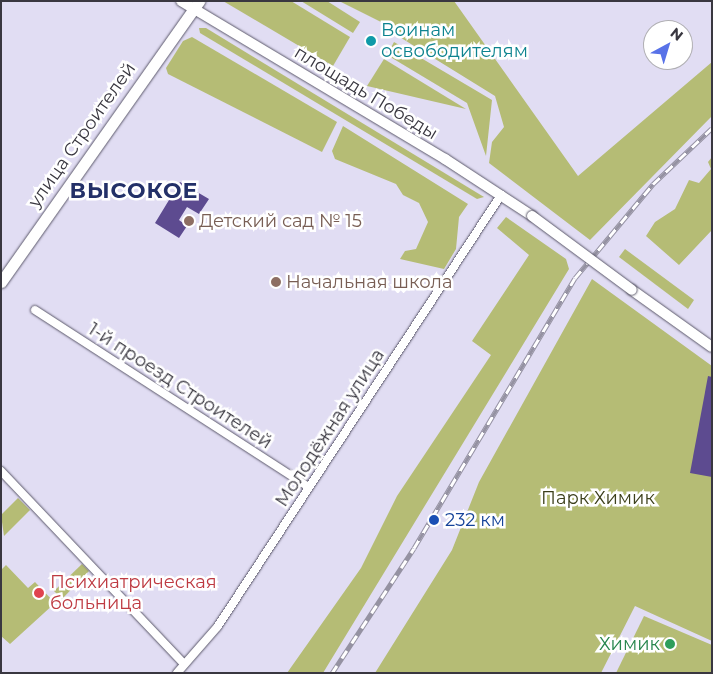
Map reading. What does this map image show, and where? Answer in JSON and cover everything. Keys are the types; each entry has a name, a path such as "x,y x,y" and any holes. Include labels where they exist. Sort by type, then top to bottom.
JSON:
{"main road":[{"name":"улица Строителей","path":"1,282 196,5"}],"street":[{"name":"площадь Победы","path":"181,1 196,5 501,195 712,347"},
{"name":"Молодёжная улица","path":"177,673 218,626 501,195"},
{"name":"1-й проезд Строителей","path":"35,310 309,487"},
{"path":"1,471 184,664"}],"green space":[{"path":"223,1 291,1 350,37 333,66"},
{"path":"301,1 327,1 360,22 353,33"},
{"path":"339,1 454,1 578,176 712,62 712,116 590,240 489,163 492,142 504,127 495,96 398,36 383,23"},
{"path":"199,28 206,28 484,197 477,199 200,33"},
{"path":"192,37 337,122 322,152 168,74 166,68 183,41"},
{"path":"394,42 492,100 486,156 467,103 387,55"},
{"path":"384,59 466,109 367,86"},
{"path":"343,126 468,204 459,217 456,249 444,269 400,259 405,251 416,249 428,222 419,203 403,195 396,184 335,159 332,151"},
{"path":"712,157 712,230 679,265 646,236 655,222 675,209 689,180 699,183 711,169 708,162"},
{"path":"506,217 566,259 569,269 323,673 287,673 361,568 397,496 491,355 472,341 529,255 497,228"},
{"path":"625,249 694,300 688,309 619,257"},
{"name":"Парк Химик","path":"592,279 712,366 712,641 635,606 601,673 375,673 452,550 479,482"},
{"path":"18,498 30,510 4,536 1,515"},
{"path":"82,564 89,571 62,599 54,591"},
{"path":"6,565 28,588 35,582 55,603 10,644 1,636 1,570"},
{"name":"Химик","path":"644,616 712,645 712,673 616,673"}],"building":[{"path":"180,182 209,199 199,214 187,207 179,220 187,226 179,238 155,223"},
{"path":"708,376 712,377 712,477 690,473"}],"railway":[{"path":"332,673 414,548 575,278 653,184 712,128"}],"place":[{"name":"Воинам освободителям","path":"371,41"},
{"name":"Детский сад № 15","path":"189,221"},
{"name":"Начальная школа","path":"276,282"},
{"name":"232 км","path":"434,520"},
{"name":"Психиатрическая больница","path":"39,593"},
{"name":"Химик","path":"670,644"}],"district":[{"name":"ВЫСОКОЕ","path":"134,191"}]}
